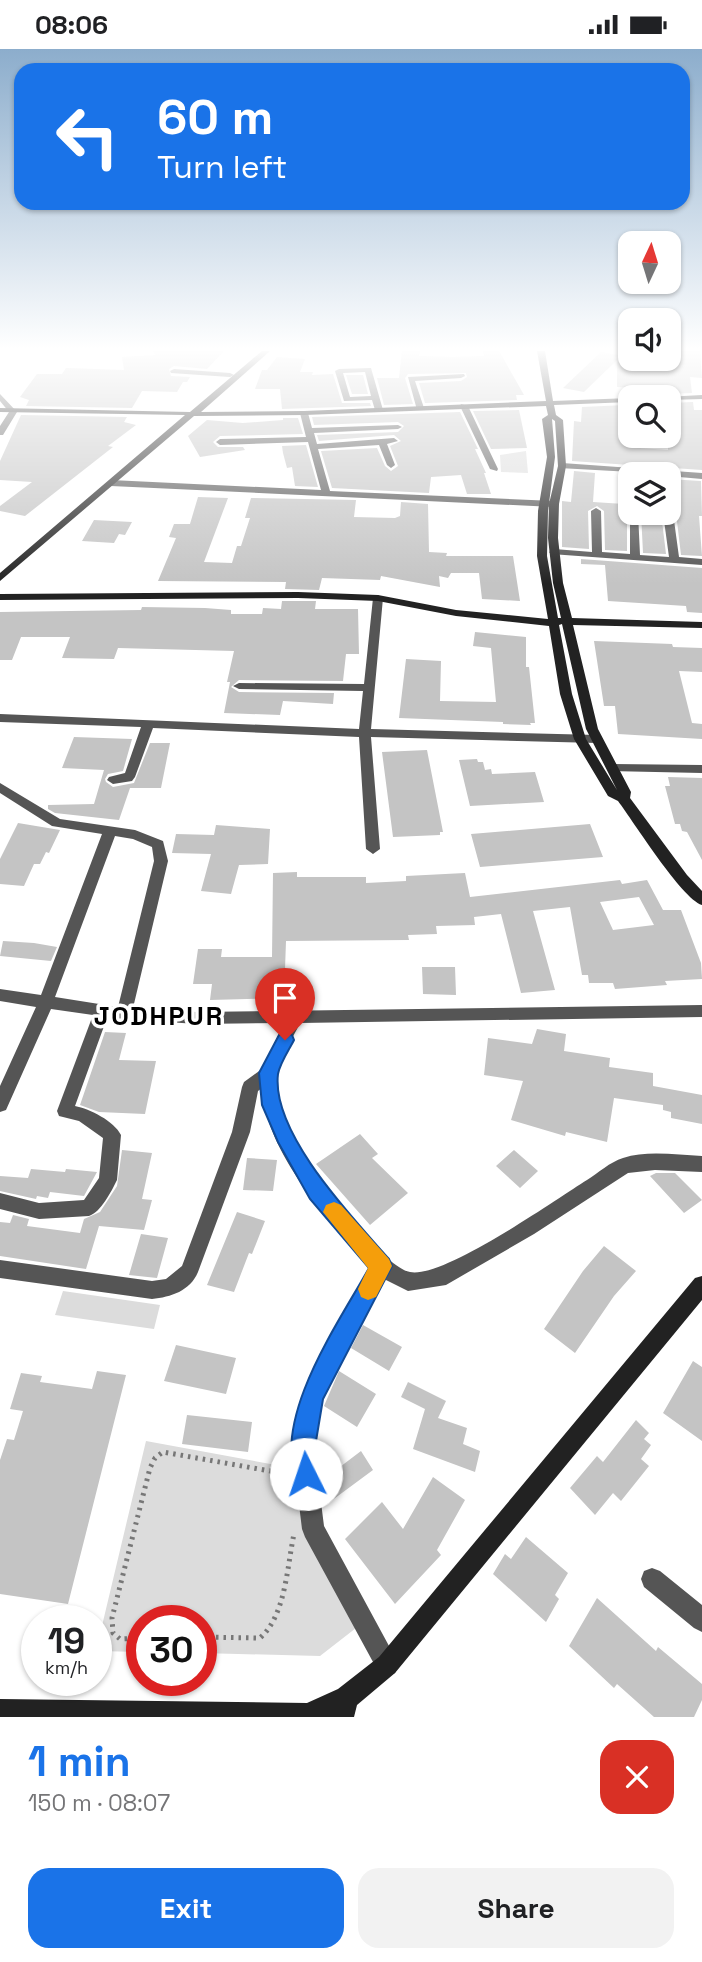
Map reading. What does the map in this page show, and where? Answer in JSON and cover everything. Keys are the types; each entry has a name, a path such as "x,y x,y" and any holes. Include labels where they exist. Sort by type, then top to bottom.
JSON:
{"street":[{"path":"0,568 171,429"},
{"path":"0,578 172,429"},
{"path":"308,429 326,492"},
{"path":"311,439 385,429"},
{"path":"475,429 494,469"},
{"path":"547,429 551,457 550,504 566,694 580,739 613,793 623,798 682,879 702,900"},
{"path":"560,429 562,466 550,504 542,556 559,623 592,729 625,792 623,798"},
{"path":"220,442 311,439 394,442"},
{"path":"382,442 391,465"},
{"path":"562,466 702,476"},
{"path":"111,482 550,504"},
{"path":"596,511 597,555"},
{"path":"634,525 635,557"},
{"path":"670,525 674,560"},
{"path":"554,552 702,562"},
{"path":"0,597 298,595 378,598 456,613 559,623 702,627"},
{"path":"373,849 365,733 378,598"},
{"path":"239,686 370,688"},
{"path":"0,718 365,733 597,739"},
{"path":"113,780 128,778 131,774 148,725"},
{"path":"613,768 702,769"},
{"path":"3,791 57,823 135,835 158,844 160,861 124,1014"},
{"path":"0,1105 46,1002 110,831"},
{"path":"0,995 124,1014 197,1018 702,1011"},
{"path":"0,1201 39,1211 89,1208 108,1180 112,1135 83,1115 65,1111 102,1011"},
{"path":"0,1269 152,1290 170,1289 188,1272 241,1132 250,1087 269,1073 296,1016"},
{"path":"269,1073 272,1105 317,1193 381,1266 408,1282 446,1276 528,1228 625,1165 655,1162 702,1164"},
{"path":"381,1266 312,1397 303,1447 313,1529 387,1665"},
{"path":"0,1711 305,1716 345,1707 387,1665 702,1285"},
{"path":"652,1579 702,1620"}],"path":[{"path":"126,1639 120,1639 113,1633 112,1618 150,1468 155,1458 163,1452 184,1454 298,1476"},
{"path":"217,1637 260,1638 267,1635 274,1620 294,1532"}],"shaded area":[{"path":"526,451 528,473 501,472 500,455"},
{"path":"63,1291 160,1305 154,1329 55,1315"},
{"path":"146,1441 303,1470 356,1628 320,1656 217,1653 217,1605 126,1605 126,1652 112,1651 112,1605 107,1605"}],"building":[{"path":"15,429 131,429 108,446 113,447 25,516 0,511 0,506 32,482 0,480 0,461"},
{"path":"197,429 301,429 303,434 220,436 213,442 218,447 243,447 245,450 200,457 188,436"},
{"path":"401,429 468,429 478,449 475,449 486,473 491,494 467,494 461,475 431,477 429,493 332,488 321,451 377,448 385,466 391,471 398,466 390,446 401,441 394,435 319,441 317,435 398,432"},
{"path":"481,429 523,429 527,448 491,449"},
{"path":"574,429 618,429 618,448 681,448 681,429 702,429 702,470 681,469 681,462 618,462 618,464 572,461"},
{"path":"306,445 318,487 295,486 292,467 287,468 282,446"},
{"path":"574,471 595,473 593,502 618,504 618,525 627,525 627,551 605,550 604,511 597,506 588,511 589,549 562,547 562,501 571,502"},
{"path":"681,480 701,481 702,516 699,516 702,556 681,555 677,525 681,525"},
{"path":"198,497 228,498 204,562 232,563 250,518 245,518 251,498 356,500 354,517 395,518 400,516 401,502 428,504 429,552 447,553 446,556 513,556 520,601 482,599 479,573 451,573 448,578 439,576 440,587 381,576 380,580 322,578 319,590 285,589 286,582 158,581 176,538 169,537 174,524 190,524"},
{"path":"94,520 132,522 125,535 119,534 114,543 82,541"},
{"path":"642,525 662,525 666,554 643,553"},
{"path":"581,559 702,568 702,613 687,612 686,606 608,601 605,565 581,564"},
{"path":"282,601 316,601 315,609 358,609 359,654 346,654 343,681 239,680 231,687 239,692 334,693 333,704 283,701 280,715 224,713 234,651 118,648 114,659 62,658 70,637 21,637 12,660 0,660 0,612 141,610 142,607 205,608 231,610 231,614 262,614 263,608 281,609"},
{"path":"475,632 526,637 526,667 529,667 535,723 503,724 399,718 406,659 441,661 440,701 496,702 491,648 473,646"},
{"path":"594,641 702,648 702,672 679,671 692,723 702,724 702,739 618,734 615,706 604,706"},
{"path":"74,737 132,739 123,771 108,774 105,779 113,787 134,783 150,743 170,743 161,788 130,788 119,820 55,813 48,809 48,805 94,804 104,770 62,768"},
{"path":"427,750 443,832 440,832 440,835 393,837 382,752"},
{"path":"477,759 478,762 483,762 485,770 491,769 492,774 535,772 544,802 470,806 459,760"},
{"path":"668,777 702,778 702,860 687,832 682,831 680,824 675,824 665,786 670,786"},
{"path":"18,823 60,830 49,853 46,852 40,864 34,864 24,886 0,884 0,859"},
{"path":"590,824 603,857 480,867 471,834"},
{"path":"216,825 270,829 268,864 239,865 231,894 201,891 211,854 172,853 176,834 214,835"},
{"path":"297,872 297,877 366,877 366,883 406,881 406,876 465,873 470,897 620,880 622,884 647,880 663,910 681,910 701,963 702,979 665,981 667,985 615,989 613,983 589,983 588,975 582,975 570,907 533,911 555,990 521,993 501,914 474,917 475,925 436,926 437,934 408,935 409,940 286,941 284,998 210,1000 212,984 193,984 198,949 222,949 221,957 272,957 273,873","holes":["639,897 654,925 613,930 600,902"]},
{"path":"3,941 57,947 51,961 0,956"},
{"path":"422,967 455,967 456,995 423,994"},
{"path":"537,1029 566,1034 564,1051 610,1058 609,1067 653,1073 653,1086 702,1095 702,1124 671,1118 671,1112 663,1110 663,1105 614,1098 607,1142 566,1132 565,1136 511,1120 523,1081 484,1075 488,1038 532,1044"},
{"path":"105,1032 126,1033 119,1060 156,1061 145,1114 99,1112 80,1105"},
{"path":"360,1134 378,1154 372,1158 408,1193 370,1225 316,1164"},
{"path":"122,1150 152,1153 142,1199 152,1200 144,1230 99,1226 86,1269 0,1256 0,1222 10,1223 13,1215 29,1219 27,1226 80,1233 84,1219 100,1212 117,1186"},
{"path":"514,1150 538,1171 520,1188 496,1166"},
{"path":"247,1158 277,1160 273,1191 243,1190"},
{"path":"31,1169 97,1172 84,1196 50,1192 48,1198 37,1196 36,1199 0,1191 0,1176 28,1178"},
{"path":"656,1173 675,1173 702,1200 684,1213 650,1176"},
{"path":"237,1212 265,1221 234,1292 207,1285"},
{"path":"141,1234 168,1238 157,1278 129,1275"},
{"path":"604,1246 636,1271 614,1296 575,1353 544,1329 583,1271"},
{"path":"363,1325 402,1347 389,1371 351,1348"},
{"path":"176,1345 236,1358 226,1394 164,1381"},
{"path":"693,1361 702,1367 702,1441 663,1413"},
{"path":"97,1371 126,1375 68,1604 0,1594 0,1460 7,1439 14,1440 23,1411 10,1409 21,1373 42,1376 40,1382 92,1389"},
{"path":"339,1371 376,1394 357,1427 324,1406"},
{"path":"408,1382 446,1401 438,1418 467,1428 463,1444 480,1451 475,1472 413,1449 425,1409 401,1397"},
{"path":"187,1415 252,1422 248,1452 182,1444"},
{"path":"636,1420 649,1433 644,1439 651,1445 641,1459 649,1466 621,1501 613,1493 595,1515 570,1488 597,1456 603,1462"},
{"path":"361,1451 373,1470 327,1504 323,1498 319,1464 324,1460 332,1473"},
{"path":"433,1477 465,1500 437,1550 441,1555 395,1604 345,1539 382,1502 403,1529"},
{"path":"526,1537 568,1573 555,1595 559,1599 546,1622 493,1574 505,1554 511,1559"},
{"path":"597,1598 656,1651 658,1647 702,1684 702,1700 694,1717 654,1717 617,1684 614,1688 569,1646"}],"slow traffic":[{"path":"334,1212 381,1266 368,1289"}],"district":[{"name":"JODHPUR","path":"159,1016"}],"route":[{"path":"285,1040 269,1073 272,1105 317,1193 381,1266 312,1397 303,1447 306,1474"}]}
